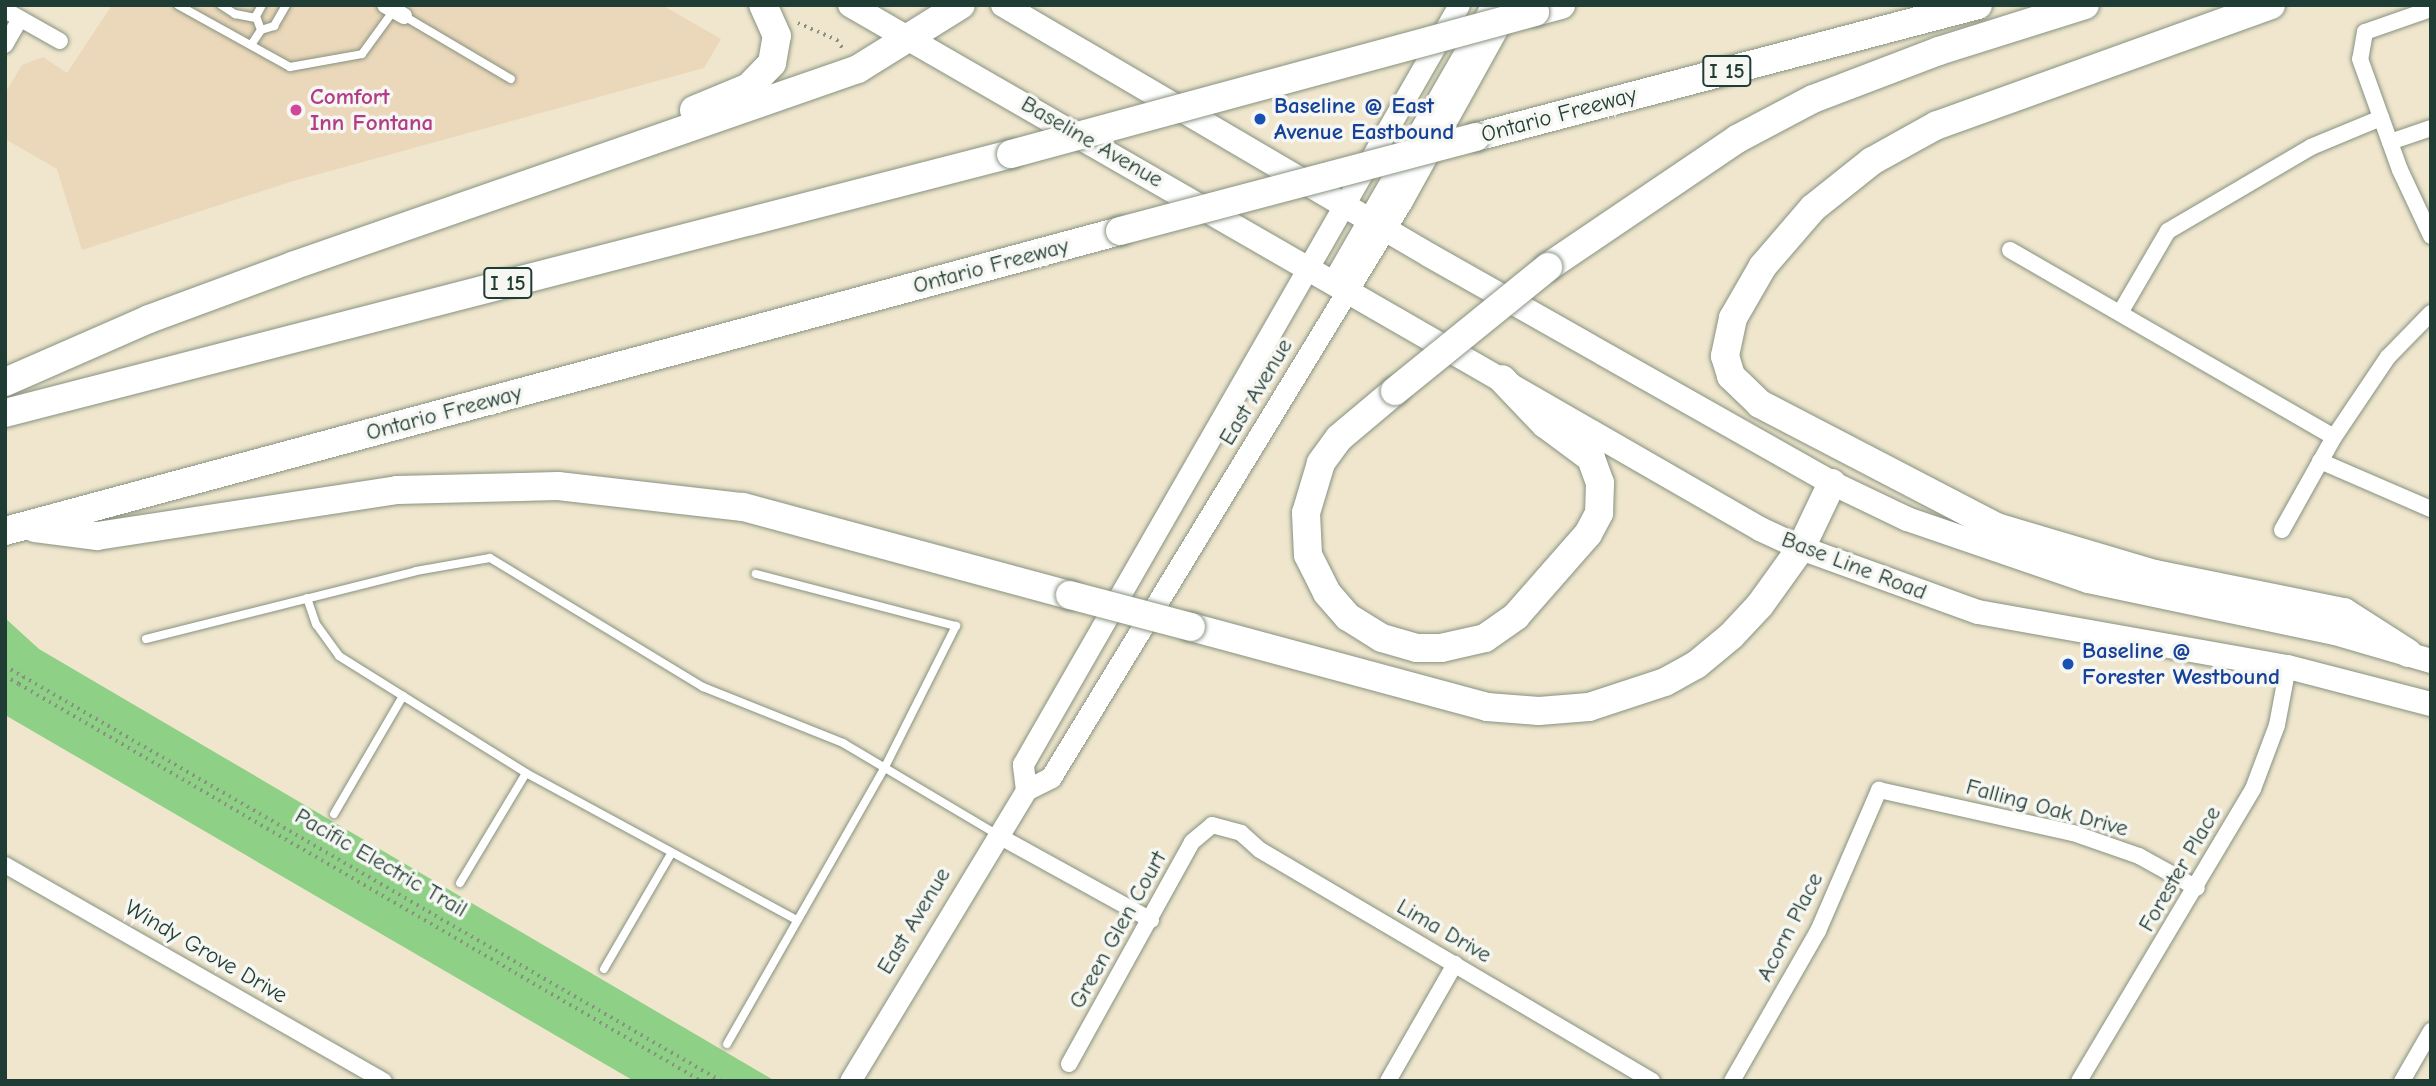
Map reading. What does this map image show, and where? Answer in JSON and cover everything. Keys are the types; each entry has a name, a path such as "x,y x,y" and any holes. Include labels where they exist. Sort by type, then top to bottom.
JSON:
{"highway":[{"path":"543,178 572,154 749,87 772,64 777,36 763,5"},
{"path":"5,382 149,319 858,69 912,40 961,5"},
{"name":"Ontario Freeway","path":"13,529 1476,136 1979,5"},
{"path":"1502,379 1545,424 1591,458 1600,483 1599,513 1588,534 1516,617 1485,638 1441,648 1417,648 1382,638 1348,617 1327,593 1308,555 1306,513 1321,463 1339,438 1548,267 1737,139 1813,99 1939,51 2085,5"},
{"path":"2272,5 1937,124 1872,160 1813,208 1763,266 1732,317 1725,356 1731,376 1760,404 1996,527 2119,565 2344,612 2419,657"},
{"name":"I 15","path":"5,413 1011,154 1536,8"},
{"path":"13,529 97,536 397,490 558,486 743,508 1488,707 1539,711 1589,707 1632,695 1696,665 1760,605 1801,548 1832,483"}],"main road":[{"name":"Baseline Avenue","path":"850,5 1341,285"},
{"path":"1003,5 1376,224 1832,483 1954,537 2088,581 2419,657"},
{"name":"East Avenue","path":"1026,790 1023,764 1459,5"},
{"path":"1376,224 1492,5"},
{"path":"1376,224 1536,8"},
{"name":"East Avenue","path":"849,1081 1026,790 1051,777 1376,224"},
{"name":"Base Line Road","path":"1341,285 1801,548 1978,612 2288,667 2431,704"}],"street":[{"path":"2431,9 2365,32 2360,59 2390,142 2431,236"},
{"path":"5,10 60,41"},
{"path":"5,45 20,19"},
{"path":"2120,313 2168,231 2311,147 2381,118"},
{"path":"2390,142 2431,128"},
{"path":"2010,250 2334,437"},
{"path":"2282,530 2334,437 2388,357 2431,313"},
{"path":"2320,461 2431,509"},
{"name":"Forester Place","path":"2079,1081 2197,888 2270,749 2288,667"},
{"name":"Falling Oak Drive","path":"1878,790 2095,840 2139,856 2197,888"},
{"name":"Acorn Place","path":"1732,1081 1818,931 1878,790"},
{"name":"Green Glen Court","path":"1069,1064 1192,842 1212,825"},
{"name":"Lima Drive","path":"1212,825 1241,833 1260,850 1652,1081"},
{"path":"997,835 1151,920"},
{"name":"Windy Grove Drive","path":"5,865 384,1081"},
{"path":"1388,1081 1455,964"},
{"path":"2402,1081 2431,1031"}],"lane":[{"path":"178,5 290,66 362,54 395,11 511,79"},
{"path":"221,5 235,14 256,18"},
{"path":"261,30 256,18 262,5"},
{"path":"250,45 261,30 274,26 286,5"},
{"path":"146,639 307,598 490,558 703,687 844,743 997,835"},
{"path":"727,1044 885,767 956,626 757,574"},
{"path":"307,598 327,643 403,696 526,773 797,920"},
{"path":"334,814 403,696"},
{"path":"460,883 526,773"},
{"path":"604,969 671,854"}],"path":[{"path":"798,23 836,40 845,52"},
{"name":"Pacific Electric Trail","path":"5,666 721,1081"},
{"name":"Pacific Electric Trail","path":"5,676 701,1081"},
{"path":"19,684 24,677"}],"shaded area":[{"path":"112,5 662,5 721,39 704,68 290,182 82,250 57,169 5,139 5,93 22,65 43,57 67,73"}],"green space":[{"path":"5,618 39,649 775,1081 634,1081 5,715"}],"place":[{"name":"Comfort Inn Fontana","path":"296,110"},
{"name":"Baseline @ East Avenue Eastbound","path":"1260,119"},
{"name":"Baseline @ Forester Westbound","path":"2068,664"}]}
